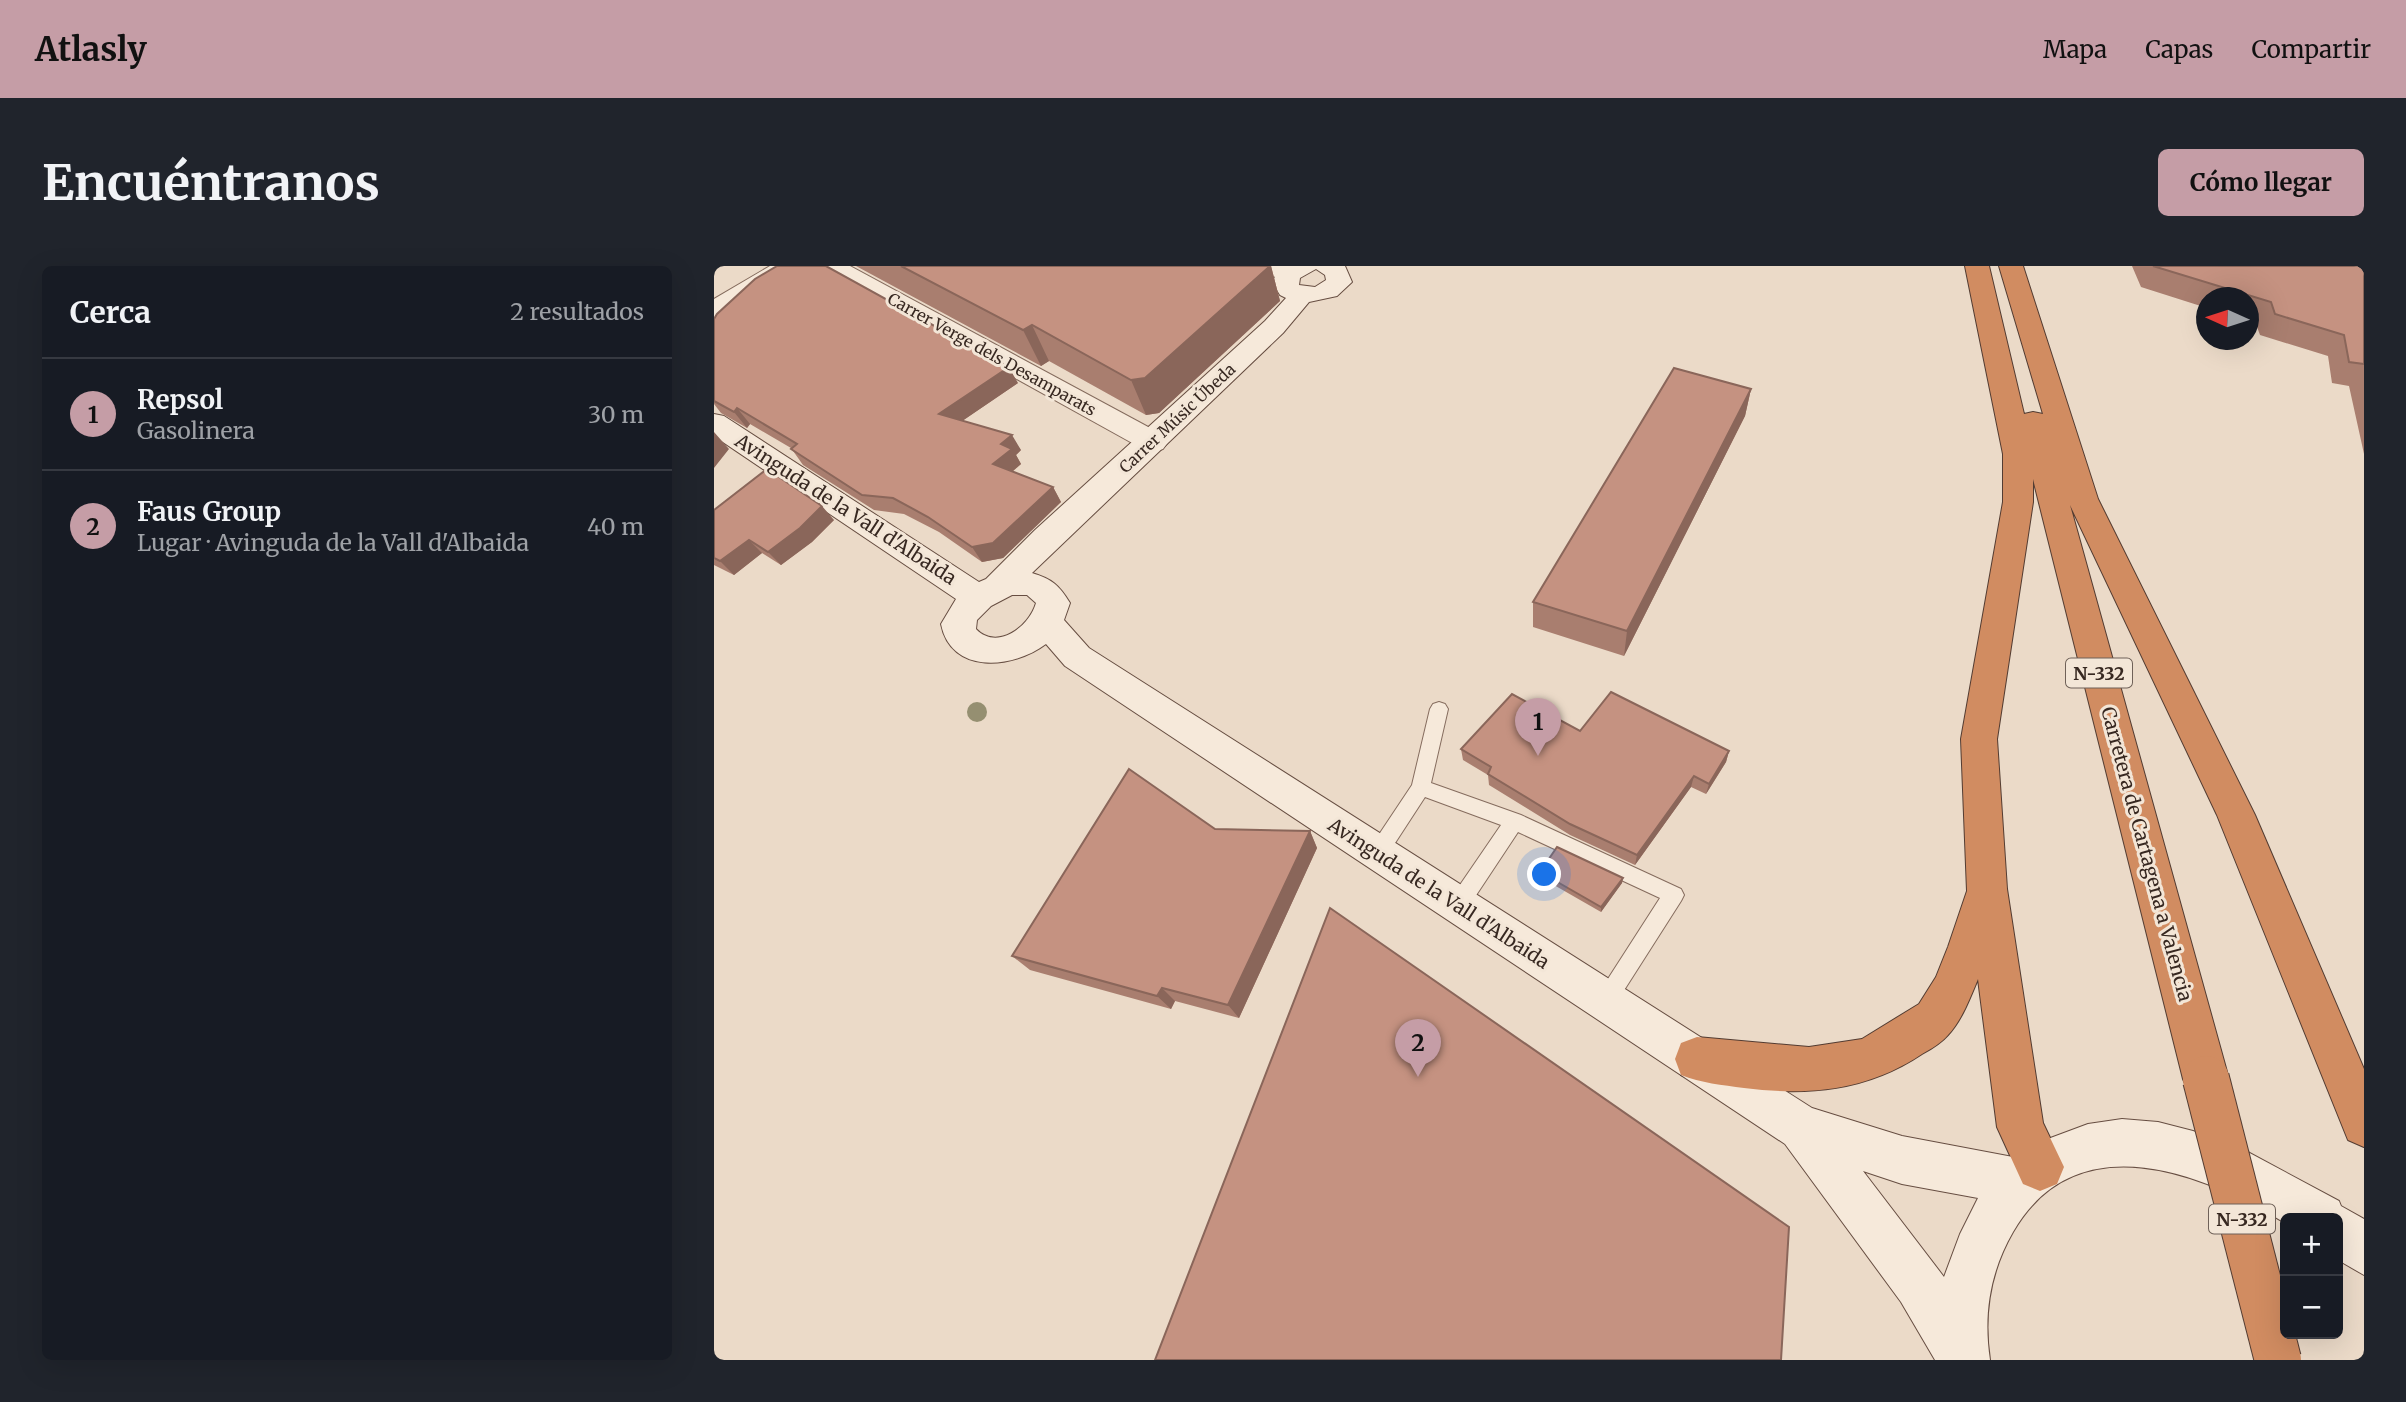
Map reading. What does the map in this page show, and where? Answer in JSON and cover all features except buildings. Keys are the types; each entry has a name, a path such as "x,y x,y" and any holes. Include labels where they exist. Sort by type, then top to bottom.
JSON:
{"highway":[{"path":"1977,266 2018,454 2018,502 1979,740 1987,888 2020,1127 2030,1174"},
{"name":"Carretera de Cartagena a Valencia","path":"1993,266 2277,1360"},
{"path":"2011,266 2083,499 2236,815 2364,1124"},
{"path":"1697,1059 1810,1072 1841,1068 1896,1049 1933,1021 1966,960 1987,888"}],"street":[{"path":"718,310 788,266"},
{"name":"Carrer Verge dels Desamparats","path":"831,266 1153,442"},
{"path":"1292,275 1327,291 1339,282 1337,268"},
{"name":"Carrer Músic Úbeda","path":"988,591 1153,442 1274,327 1292,275"},
{"name":"Avinguda de la Vall d'Albaida","path":"714,423 988,591"},
{"path":"1042,588 1046,538"},
{"path":"1023,583 1042,588 1053,603 1047,623 1038,633 1013,647 983,649 971,645 963,637 961,617 988,591 1023,583"},
{"name":"Avinguda de la Vall d'Albaida","path":"1047,623 1077,657 1801,1128 1902,1160 2030,1174"},
{"name":"Avinguda de la Vall d'Albaida","path":"1013,647 1077,657"},
{"name":"Avinguda de la Vall d'Albaida","path":"1801,1128 1919,1284 1964,1359"},
{"path":"1964,1359 1961,1314 1981,1239 2030,1174 2074,1149 2108,1144 2148,1145 2187,1153 2223,1165 2271,1187 2314,1213"},
{"path":"2343,1234 2364,1250"}],"lane":[{"path":"1377,854 1421,787 1439,709"},
{"path":"1421,787 1514,821 1674,895 1606,999"},
{"path":"1458,905 1514,821"}],"place":[{"name":"Repsol","path":"1538,756"},
{"name":"Faus Group","path":"1418,1077"}]}
